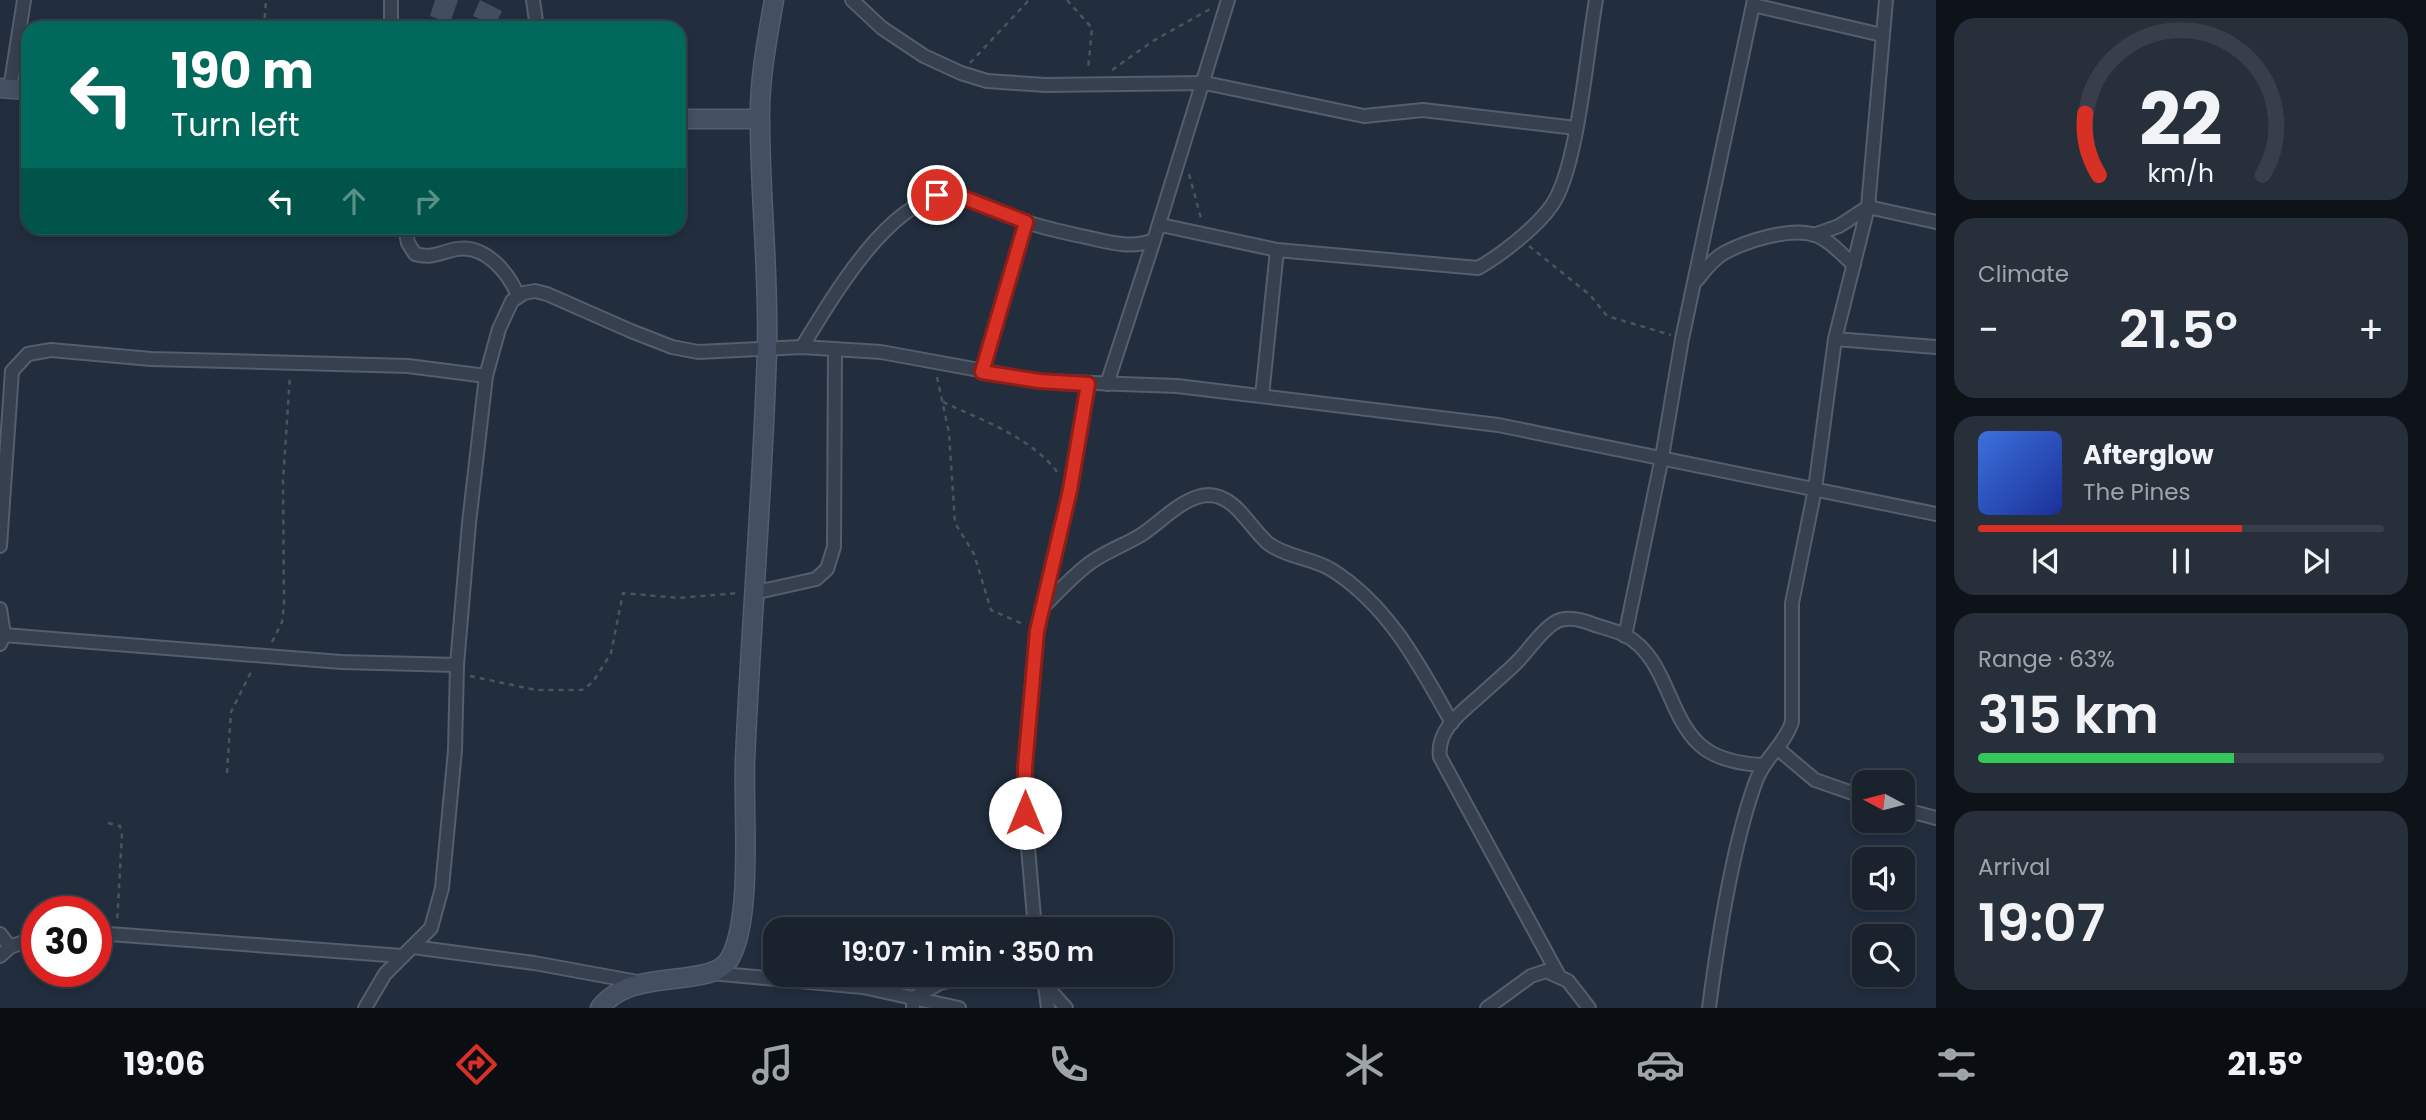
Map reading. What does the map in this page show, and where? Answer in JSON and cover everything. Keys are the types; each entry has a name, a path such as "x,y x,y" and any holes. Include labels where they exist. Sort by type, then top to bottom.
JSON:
{"street":[{"path":"21,21 24,0"},
{"path":"391,0 391,21"},
{"path":"533,0 536,21"},
{"path":"709,972 728,962 738,940 743,912 753,593 767,349 760,119 765,53 775,0"},
{"path":"852,0 882,28 924,56 961,74 1014,85 1205,83 1364,116 1423,110 1576,128"},
{"path":"1161,225 1209,238 1277,250 1478,268 1518,238 1552,205 1566,172 1576,128 1596,0"},
{"path":"1709,1008 1750,799 1763,765 1778,749 1791,722 1792,603 1815,489 1835,339 1867,207 1886,0"},
{"path":"1625,636 1662,457 1682,339 1753,2 1882,36"},
{"path":"1107,384 1161,225 1205,83 1222,3"},
{"path":"13,89 21,24"},
{"path":"686,119 760,119"},
{"path":"802,347 843,280 880,236 911,210 937,195 959,196 1026,222 1123,245 1141,245 1154,240"},
{"path":"1695,283 1723,253 1771,237 1814,235 1839,226 1867,207 1936,222"},
{"path":"982,372 1026,222"},
{"path":"406,235 415,254 431,257 459,248 478,252 502,268 518,296"},
{"path":"1814,235 1830,243 1854,265"},
{"path":"1262,396 1277,250"},
{"path":"365,1008 385,974 431,928 442,888 454,763 457,669 469,523 486,376 499,329 518,296 535,291 547,294 631,331 685,349 718,352 802,347 835,349 933,360 982,372 1039,381 1177,386 1498,425 1936,514"},
{"path":"1835,339 1936,347"},
{"path":"753,593 816,579 827,569 834,547 835,349"},
{"path":"0,546 12,371 28,354 51,350 151,359 408,366 486,376"},
{"path":"1034,917 1025,813 1025,767 1037,631 1070,490 1088,384"},
{"path":"1044,606 1088,564 1140,536 1196,497 1209,495 1223,498 1240,511 1253,530 1281,552 1327,567 1362,594 1391,624 1411,651 1452,723"},
{"path":"0,609 2,639 265,654 457,669"},
{"path":"1558,974 1440,757 1438,746 1442,735 1452,723 1555,621 1568,618 1625,636 1654,662 1684,727 1700,746 1721,758 1763,765"},
{"path":"1778,749 1815,780 1852,793"},
{"path":"1915,812 1936,818"},
{"path":"112,933 402,956"},
{"path":"0,934 10,947"},
{"path":"0,956 10,947 21,943"},
{"path":"413,947 534,963 638,982"},
{"path":"1488,1008 1531,976 1546,971 1558,974 1568,981 1589,1008"},
{"path":"600,1008 618,991 638,982 709,972 863,987 913,1003 959,1008"},
{"path":"913,1003 934,987"},
{"path":"1043,987 1048,1008"},
{"path":"1047,987 1066,1008"}],"path":[{"path":"264,21 266,0"},
{"path":"961,74 1029,0"},
{"path":"1067,0 1092,28 1089,84"},
{"path":"1089,84 1153,41 1222,3"},
{"path":"1186,145 1194,196 1209,238"},
{"path":"1518,238 1590,295 1607,316 1682,339"},
{"path":"933,360 943,402 955,523 977,562 987,602 997,614 1037,631"},
{"path":"227,773 231,712 252,668 265,654 282,622 283,481 291,361"},
{"path":"943,402 1026,444 1052,466 1070,490"},
{"path":"457,669 536,690 582,690 593,682 611,653 623,593 678,598 753,593"},
{"path":"108,823 120,826 122,834 117,933"}],"building":[{"path":"435,0 458,0 451,21 430,16"},
{"path":"480,0 502,11 497,21 484,21 473,16"}],"route":[{"path":"937,195 959,196 1026,222 982,372 1039,381 1088,384 1070,490 1037,631 1025,767 1025,813"}]}
